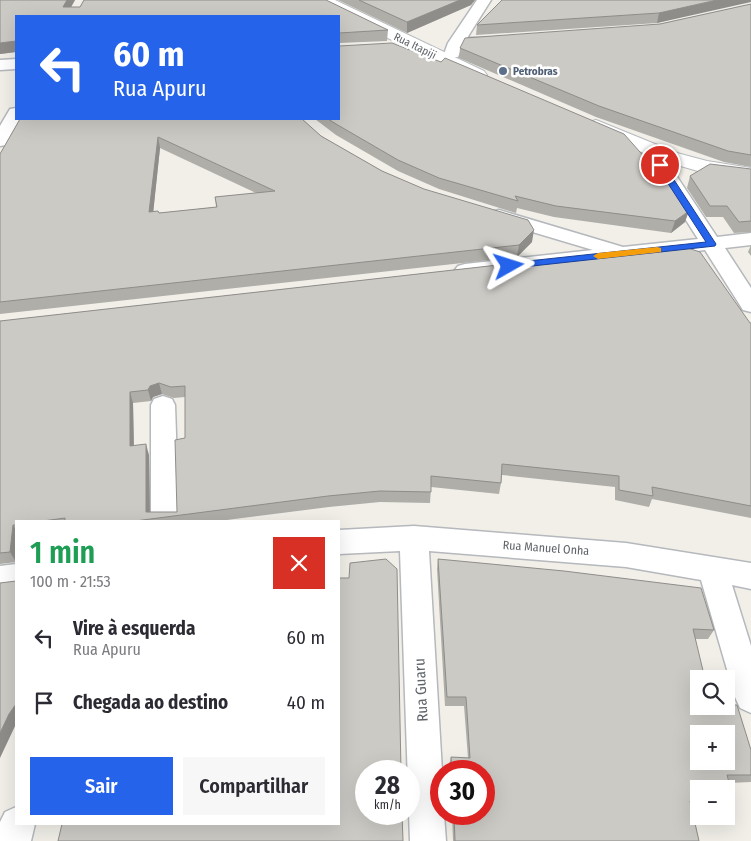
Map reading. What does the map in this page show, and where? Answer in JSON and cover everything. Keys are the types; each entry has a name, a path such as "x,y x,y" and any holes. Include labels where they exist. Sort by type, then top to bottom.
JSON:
{"street":[{"name":"Rua Itapiji","path":"322,0 415,46 490,80"},
{"path":"455,65 451,56 456,43 484,0"},
{"path":"359,18 424,42 456,43 513,40"},
{"path":"386,47 415,46"},
{"path":"0,66 15,64"},
{"path":"0,140 15,115"},
{"path":"579,118 650,149 705,167 751,174"},
{"path":"650,149 751,305"},
{"path":"478,210 626,253"},
{"path":"450,273 751,240"},
{"path":"163,405 165,520"},
{"name":"Rua Manuel Onha","path":"340,542 414,538 626,555 751,576"},
{"name":"Rua Guaru","path":"414,538 428,841"},
{"path":"712,569 751,697"},
{"path":"0,579 15,577"},
{"path":"12,841 17,825"}],"building":[{"path":"0,0 67,0 63,7 80,7 84,0 326,0 388,30 340,33 340,15 15,15 15,41 0,43"},
{"path":"359,0 460,0 407,22"},
{"path":"502,0 717,0 659,13 477,25"},
{"path":"751,4 751,155 728,151 599,106 460,48 465,38 660,24"},
{"path":"392,43 441,62 445,58 624,134 672,188 674,187 689,211 675,221 556,206 515,196 518,201 439,178 398,160 330,120 340,120 340,46"},
{"path":"19,120 303,120 321,136 382,171 424,189 528,220 534,230 519,245 0,302 0,154","holes":["158,137 275,191 215,197 217,207 159,213 158,211 149,212"]},
{"path":"710,164 751,169 751,221 739,222 727,206 710,206 690,176"},
{"path":"688,248 700,252 751,323 751,506 652,487 653,496 619,490 619,476 502,464 501,483 431,476 431,492 380,491 328,496 143,520 65,520 65,518 15,520 10,552 0,553 0,321 498,265 494,269","holes":["159,383 171,387 185,386 185,438 175,440 177,512 146,512 146,444 130,446 130,392 148,390 150,386"]},
{"path":"386,559 397,569 401,760 355,760 355,825 402,825 403,841 58,841 62,825 340,825 340,578 349,578 350,563"},
{"path":"438,559 564,571 701,588 714,630 693,629 703,670 690,670 690,715 735,715 735,705 737,705 751,750 751,775 727,775 728,780 690,780 690,825 695,825 699,841 455,841 454,825 495,825 495,760 451,760 451,757 470,758 466,697 447,697"},
{"path":"15,581 15,705 0,733 0,583"}],"slow traffic":[{"path":"598,256 657,250"}],"place":[{"name":"Petrobras","path":"503,71"}],"route":[{"path":"509,266 712,244 660,165"}]}
